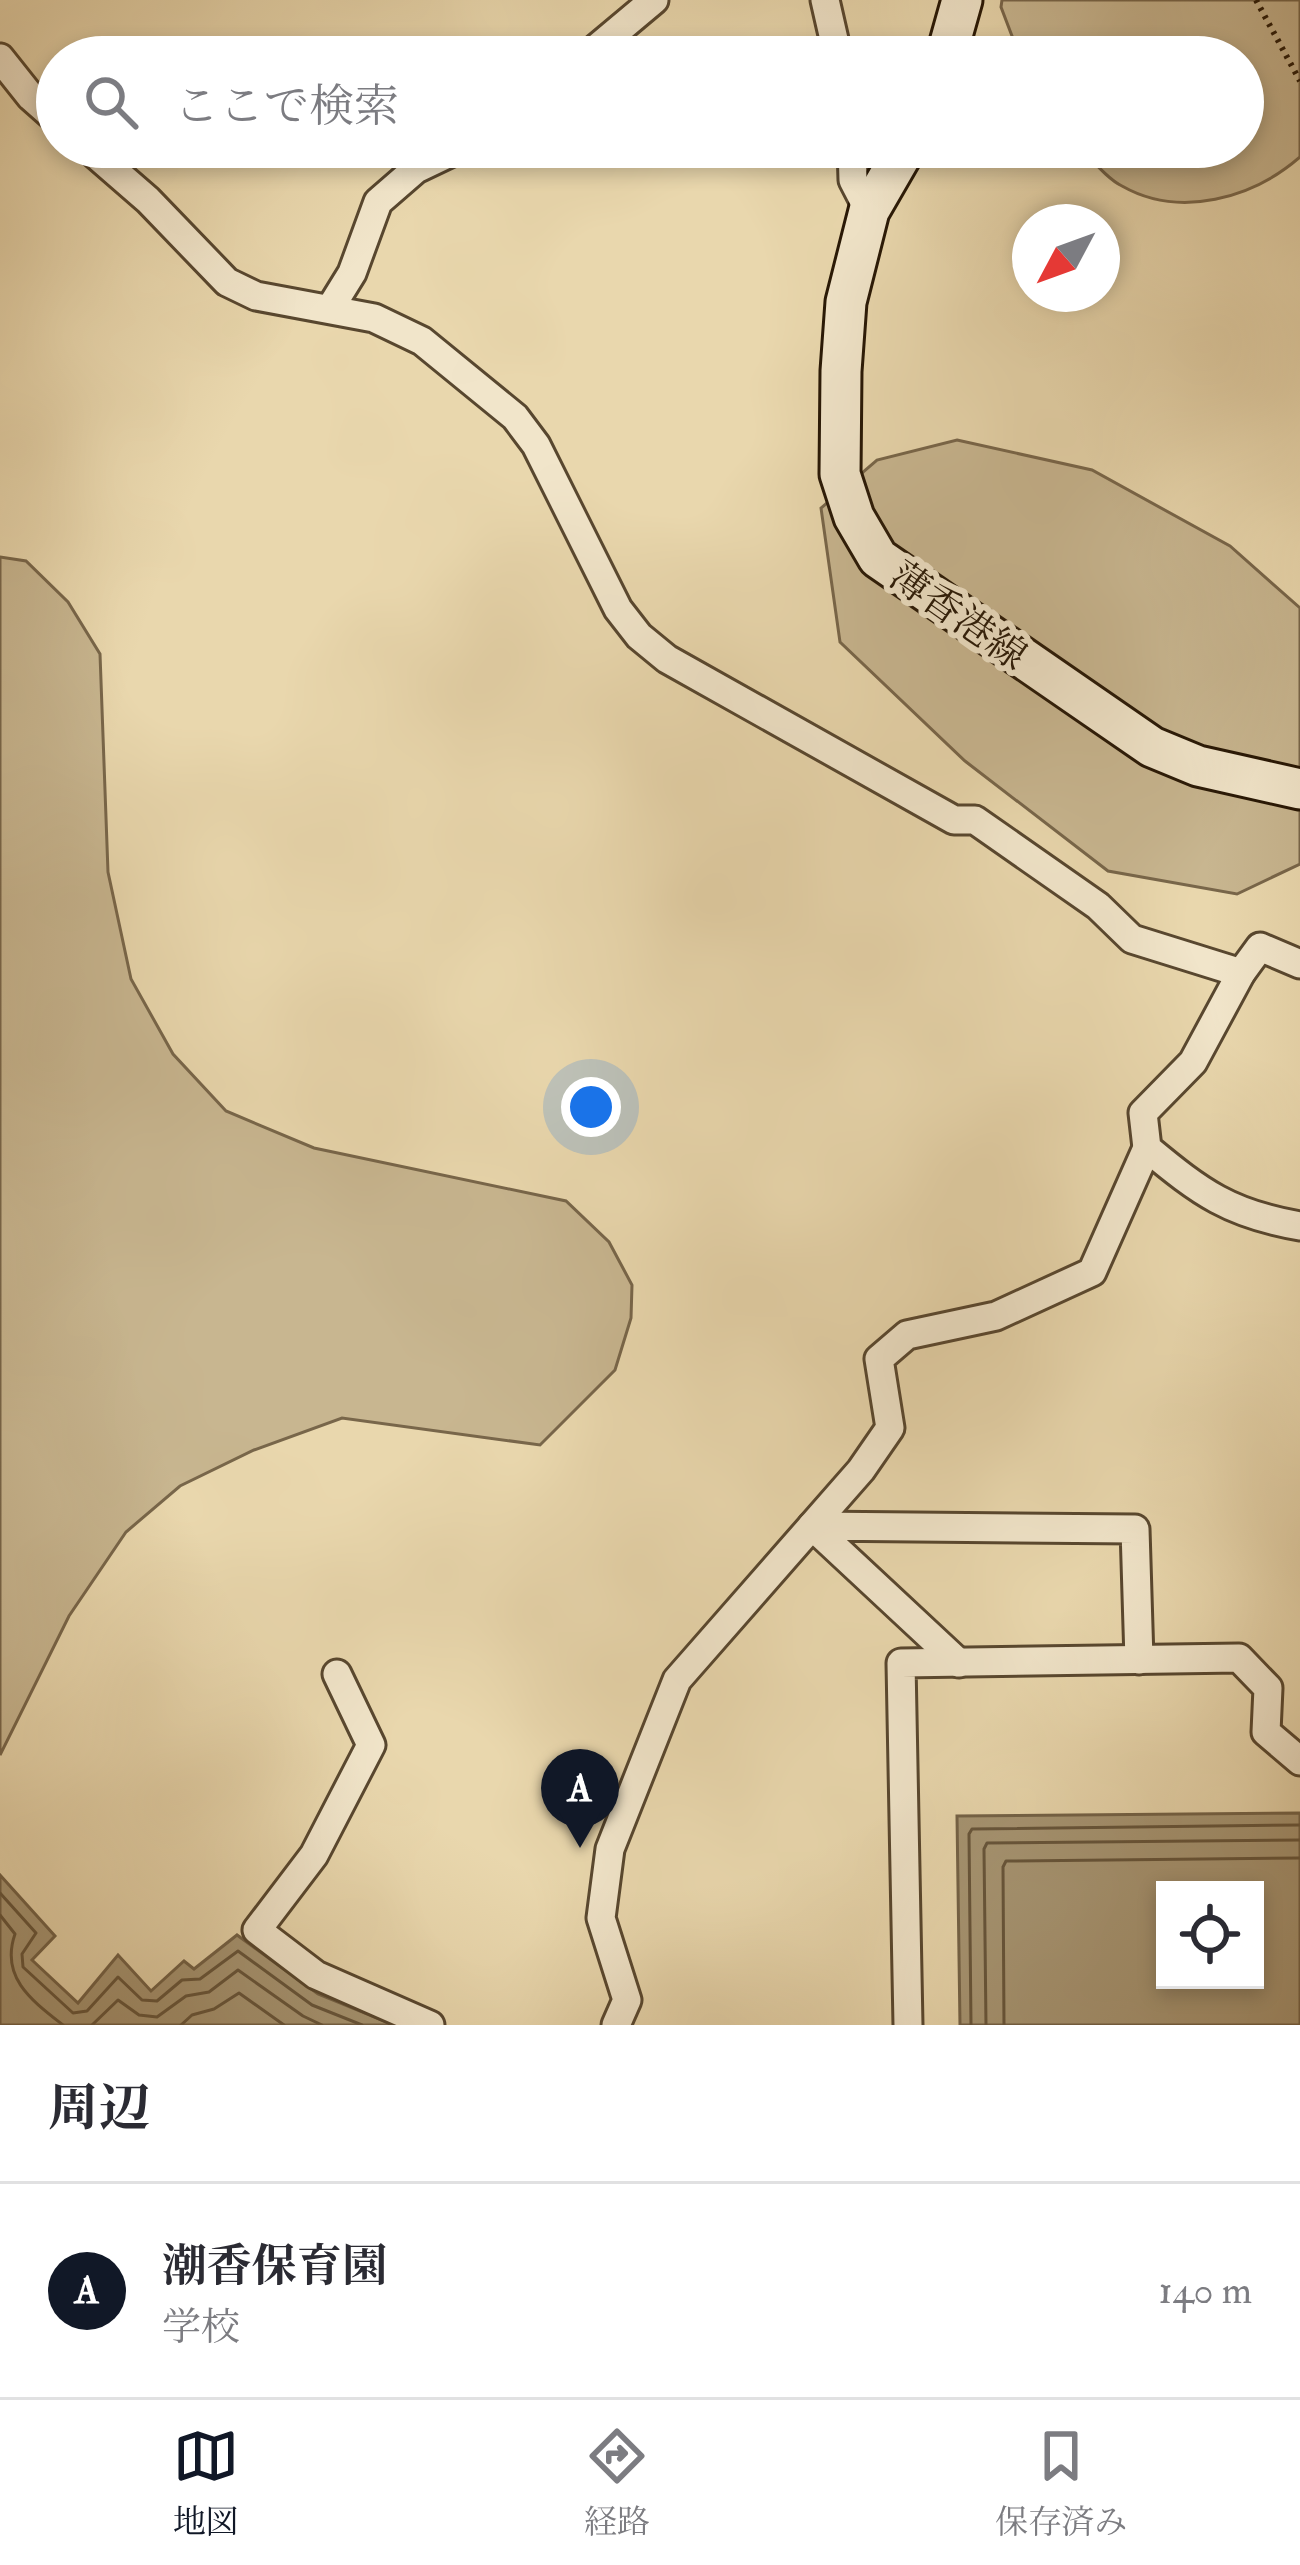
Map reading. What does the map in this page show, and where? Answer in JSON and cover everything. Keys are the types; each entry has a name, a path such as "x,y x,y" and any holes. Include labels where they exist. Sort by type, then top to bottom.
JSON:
{"main road":[{"path":"952,36 962,0"},
{"name":"薄香港線","path":"894,168 869,211 846,302 841,371 840,474 854,517 878,558 1152,747 1198,766 1300,789"}],"street":[{"path":"611,36 654,0"},
{"path":"825,0 833,36"},
{"path":"0,58 36,102"},
{"path":"111,168 227,282 256,296 374,318 422,341 515,417 536,445 618,609 639,636 667,659 954,820 975,820 1098,906 1132,939 1241,973"},
{"path":"331,308 352,273 378,202 420,168"},
{"path":"853,168 853,181 869,211"},
{"path":"616,2025 627,2000 601,1918 610,1849 677,1679 861,1470 890,1428 880,1359 907,1335 996,1316 1091,1272 1148,1148 1143,1113 1193,1062 1260,947 1300,964"},
{"path":"1148,1148 1201,1193 1255,1218 1300,1226"},
{"path":"812,1526 1135,1529 1139,1660"},
{"path":"812,1526 958,1663"},
{"path":"908,2025 901,1663 1239,1658 1268,1688 1265,1732 1300,1761"},
{"path":"337,1675 371,1744 314,1855 257,1930 316,1975 430,2025"}],"path":[{"path":"1256,0 1300,81"}],"shaded area":[{"path":"1002,0 1300,0 1300,157 1261,183 1215,199 1168,201 1122,186 1100,168 1264,168 1264,36 1012,36"},
{"path":"957,440 1092,470 1230,546 1300,608 1300,864 1237,894 1108,871 965,761 840,642 821,508 877,460"},
{"path":"0,557 26,561 68,602 100,654 108,872 131,979 173,1054 226,1111 314,1148 566,1201 609,1242 632,1285 631,1318 615,1370 540,1445 342,1418 254,1450 180,1486 126,1532 69,1616 0,1755"}],"water":[{"path":"1300,1813 1300,2025 960,2025 957,1816"},
{"path":"0,1875 55,1936 32,1960 78,2003 118,1955 151,1991 184,1961 194,1969 237,1935 318,1994 394,2025 0,2025"}],"place":[{"name":"潮香保育園","path":"580,1848"}]}
